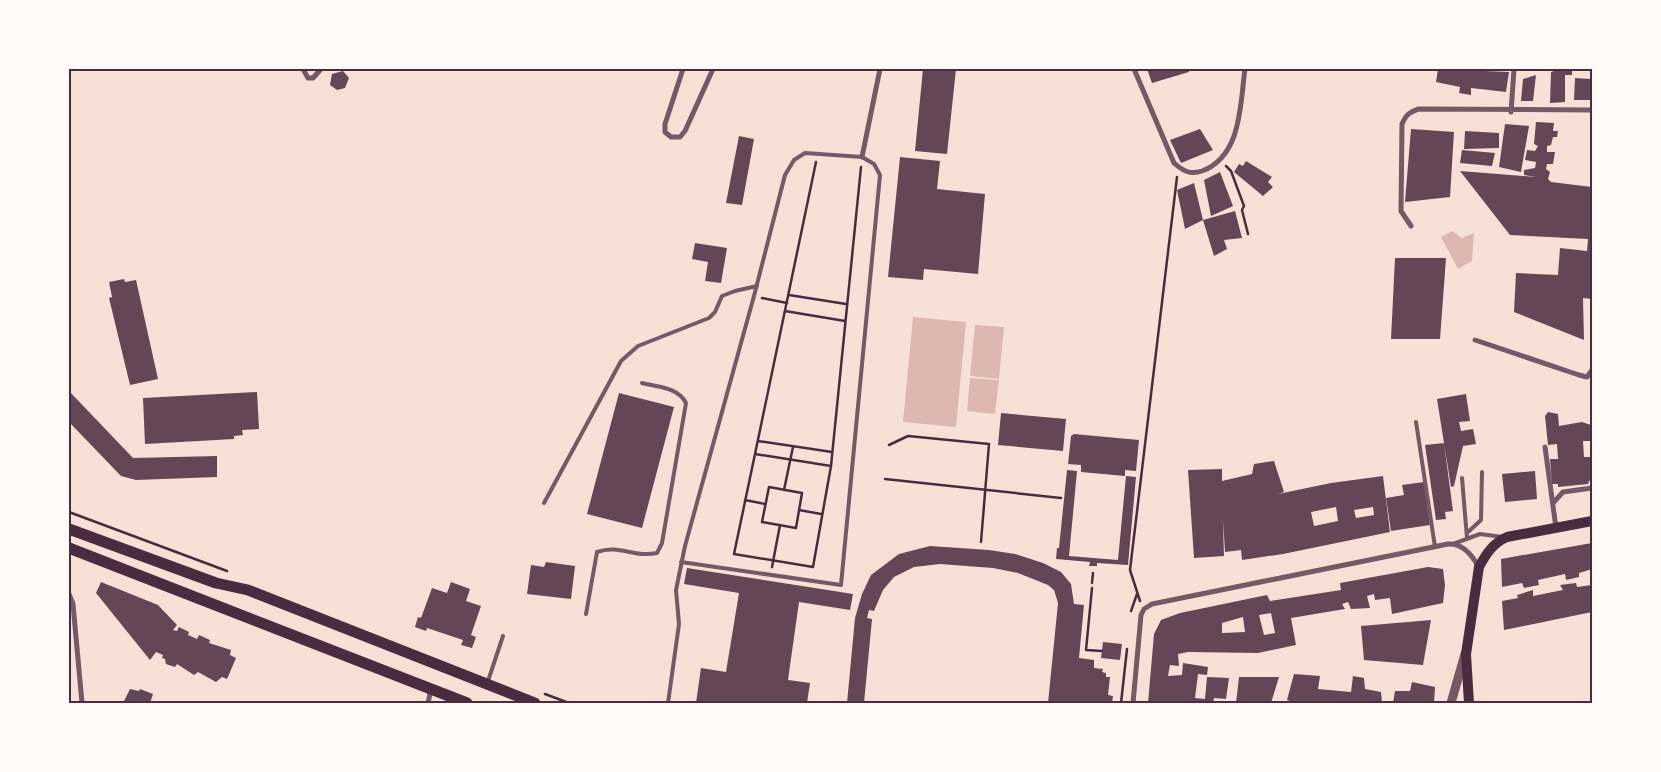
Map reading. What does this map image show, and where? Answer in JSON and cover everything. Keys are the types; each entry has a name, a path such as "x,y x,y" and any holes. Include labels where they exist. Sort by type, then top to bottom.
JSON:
{"main road":[{"path":"1469,703 1466,654 1479,568 1485,556 1496,543 1507,537 1592,521"},
{"path":"69,528 216,583 255,593 535,703"},
{"path":"69,548 467,703"}],"street":[{"path":"303,69 308,78 313,78 321,69"},
{"path":"683,69 664,124 665,132 671,138 680,137 685,131 713,69"},
{"path":"862,157 880,69"},
{"path":"1134,69 1174,163 1184,171 1195,173 1215,164 1225,154 1232,142 1238,123 1244,69"},
{"path":"1511,112 1514,69"},
{"path":"1410,226 1401,211 1402,124 1406,116 1419,110 1511,112 1592,110"},
{"path":"1476,340 1579,375 1587,377 1592,370"},
{"path":"1545,447 1556,528"},
{"path":"1553,504 1563,492 1592,488"},
{"path":"1132,703 1140,622 1144,609 1152,604 1453,544 1468,552 1479,568"},
{"path":"69,594 74,604 82,703"},
{"path":"1451,703 1466,654"},
{"path":"428,703 431,689"}],"lane":[{"path":"668,703 679,624 676,590 681,562 785,175 794,160 805,154 862,157 874,164 880,175 841,585 681,562"},
{"path":"544,502 621,361 629,352 638,346 709,318 716,312 722,296 756,286"},
{"path":"586,614 597,552 610,548 645,556 657,553 662,543 686,403 683,396 675,391 642,383"},
{"path":"1416,422 1435,547"},
{"path":"1453,544 1467,536 1481,520 1482,472"},
{"path":"1462,478 1467,536"},
{"path":"1467,536 1480,534 1507,537"},
{"path":"487,684 503,636"}],"path":[{"path":"818,154 734,554 813,568 821,514 831,466 862,157"},
{"path":"1231,171 1244,206 1242,210 1248,234"},
{"path":"1137,594 1130,570 1175,186"},
{"path":"789,295 847,304"},
{"path":"754,296 787,303"},
{"path":"785,311 845,321"},
{"path":"888,445 908,436 989,444 981,542"},
{"path":"758,441 832,452"},
{"path":"784,490 793,447"},
{"path":"755,454 831,466"},
{"path":"885,479 1061,498"},
{"path":"769,487 784,490 802,494 796,528 762,522 769,487"},
{"path":"745,500 765,504"},
{"path":"799,510 821,514"},
{"path":"69,512 234,574"},
{"path":"770,575 780,525"},
{"path":"1092,583 1094,573"},
{"path":"1092,588 1086,650 1102,651"}],"shaded area":[{"path":"1452,231 1462,238 1474,233 1472,261 1458,269 1441,237"},
{"path":"913,317 966,322 956,427 903,422"},
{"path":"975,325 1004,327 999,379 970,376"},
{"path":"970,378 999,380 995,414 967,411"}],"building":[{"path":"923,69 956,69 947,154 915,151"},
{"path":"1147,69 1188,69 1189,72 1152,83"},
{"path":"1438,69 1509,72 1506,92 1471,88 1471,95 1459,93 1460,87 1436,82"},
{"path":"1561,69 1572,69 1572,75 1565,75 1565,102 1550,103 1551,72"},
{"path":"343,71 349,78 345,88 337,90 330,85 332,74"},
{"path":"1536,75 1533,101 1521,101 1523,79"},
{"path":"1575,78 1591,79 1591,100 1574,100"},
{"path":"1536,122 1554,123 1553,131 1558,131 1557,137 1553,137 1551,145 1547,146 1547,152 1555,152 1553,164 1547,164 1546,169 1550,172 1548,179 1551,182 1592,187 1592,299 1583,298 1584,340 1514,312 1516,273 1558,275 1560,248 1587,251 1588,239 1510,235 1460,171 1536,177 1524,175 1524,170 1535,168 1536,162 1525,160 1527,150 1535,151 1538,146 1534,144"},
{"path":"1505,124 1529,126 1521,172 1499,167"},
{"path":"1200,129 1213,150 1181,163 1170,140"},
{"path":"1411,129 1454,132 1450,197 1405,202"},
{"path":"1465,131 1499,133 1499,148 1464,149"},
{"path":"739,136 754,139 742,205 726,203"},
{"path":"1462,150 1495,153 1492,166 1460,163"},
{"path":"900,157 940,161 937,189 985,194 978,274 924,269 923,280 888,277"},
{"path":"1246,161 1272,177 1268,182 1273,187 1263,196 1234,172 1239,164 1243,166"},
{"path":"1220,172 1233,206 1211,216 1204,180"},
{"path":"1194,183 1203,220 1185,229 1177,190"},
{"path":"1235,211 1242,238 1224,240 1227,249 1214,256 1203,220"},
{"path":"695,243 727,248 721,283 705,281 708,262 692,259"},
{"path":"1395,258 1446,258 1440,339 1391,339"},
{"path":"124,279 125,282 136,280 158,379 130,385 109,298 112,297 109,282"},
{"path":"69,391 133,458 217,456 217,477 136,480 121,476 69,422"},
{"path":"257,392 259,429 242,430 243,435 234,436 234,439 145,444 143,398"},
{"path":"619,393 674,407 642,528 587,514"},
{"path":"1466,394 1470,421 1459,422 1461,431 1473,429 1476,444 1463,446 1454,486 1451,487 1437,399"},
{"path":"1548,412 1558,414 1559,426 1582,422 1591,425 1592,441 1583,441 1584,457 1592,457 1592,480 1588,484 1558,487 1558,484 1552,484 1550,459 1558,459 1557,444 1548,445 1545,416"},
{"path":"1001,413 1066,419 1063,451 998,445"},
{"path":"1074,434 1139,440 1136,471 1125,470 1125,476 1081,472 1081,465 1068,464 1071,436"},
{"path":"1444,443 1453,511 1445,512 1446,519 1436,520 1425,445"},
{"path":"1274,461 1284,492 1278,494 1331,483 1383,476 1390,532 1283,554 1242,560 1241,550 1225,552 1223,520 1224,556 1194,558 1188,470 1222,469 1222,481 1252,474 1254,464","holes":["1336,507 1338,521 1314,526 1311,512","1373,507 1374,515 1356,518 1354,510"]},
{"path":"1067,470 1077,471 1069,556 1118,560 1126,476 1136,477 1128,565 1097,563 1097,566 1089,566 1090,562 1056,559 1057,548 1059,548"},
{"path":"1535,471 1537,499 1505,502 1502,474"},
{"path":"1424,482 1430,525 1391,531 1386,498 1404,495 1402,485"},
{"path":"1592,543 1592,569 1579,573 1579,577 1566,580 1565,574 1538,580 1539,585 1524,588 1522,583 1502,587 1501,559"},
{"path":"930,546 989,550 1015,554 1043,563 1061,572 1071,584 1074,604 1084,605 1079,658 1094,660 1094,668 1103,669 1102,672 1106,673 1106,677 1110,677 1108,695 1113,696 1112,703 1048,703 1058,603 1054,590 1048,585 1018,573 993,568 940,564 914,567 894,577 883,590 874,611 869,610 867,618 872,619 864,703 847,703 855,618 862,594 871,575 899,554"},
{"path":"546,562 575,566 571,599 527,594 531,565 544,567"},
{"path":"1428,567 1443,569 1445,585 1443,603 1392,614 1390,598 1375,600 1374,594 1367,596 1370,608 1351,609 1348,602 1342,604 1345,609 1291,618 1296,645 1258,653 1188,652 1178,654 1179,666 1170,665 1168,676 1182,675 1183,663 1208,667 1207,675 1198,674 1195,698 1205,699 1207,677 1229,678 1226,699 1214,698 1213,703 1148,703 1154,634 1161,620 1180,613 1267,595 1270,601 1341,590 1340,583","holes":["1271,613 1275,633 1264,635 1259,615","1243,617 1245,632 1222,633 1222,623"]},
{"path":"687,568 853,594 850,610 799,602 788,680 810,683 807,703 696,703 701,668 726,672 739,593 684,584"},
{"path":"101,582 158,605 177,625 173,630 177,631 179,627 189,632 188,635 197,639 199,635 210,640 209,643 231,650 230,655 236,658 227,679 222,677 216,682 198,672 194,675 177,664 175,667 166,664 165,659 162,658 163,655 156,652 150,660 96,593"},
{"path":"451,582 470,589 466,601 481,606 471,635 476,637 472,648 461,645 463,640 427,628 426,631 415,627 418,617 421,618 432,588 447,593"},
{"path":"1576,583 1577,587 1592,585 1592,612 1504,630 1502,601 1518,598 1517,595 1533,590 1533,596 1563,590 1560,585"},
{"path":"1431,620 1423,665 1364,660 1361,626"},
{"path":"1103,642 1122,644 1120,660 1101,658"},
{"path":"1294,674 1320,676 1318,689 1351,692 1353,676 1364,678 1365,689 1381,692 1382,703 1296,703 1287,700"},
{"path":"1239,677 1279,677 1271,703 1236,703"},
{"path":"1412,682 1435,687 1434,703 1393,703 1395,691 1410,691"},
{"path":"130,689 139,691 140,689 153,694 150,703 123,703"}]}
